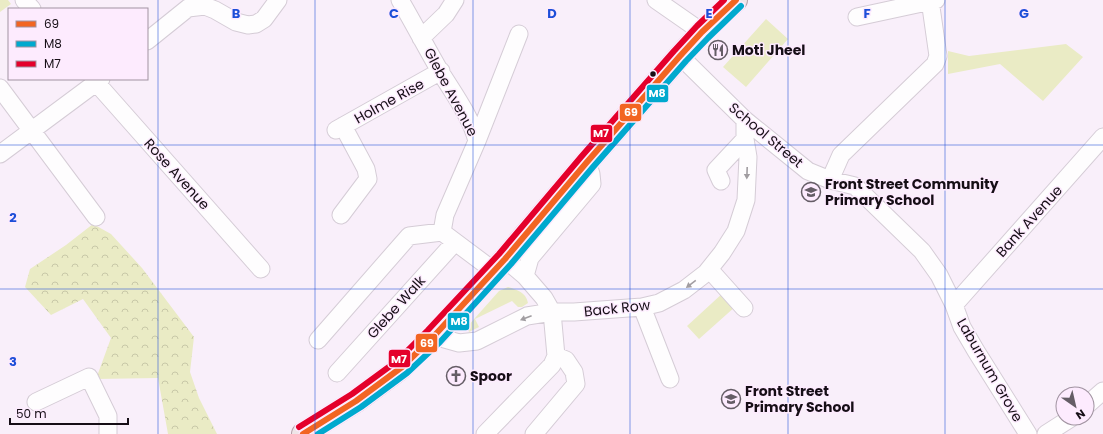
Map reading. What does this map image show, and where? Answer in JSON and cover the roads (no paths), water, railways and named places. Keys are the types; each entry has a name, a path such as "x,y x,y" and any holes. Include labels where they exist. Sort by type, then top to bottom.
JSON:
{"main road":[{"path":"303,434 356,401 402,367 434,336 500,265 587,162 680,56 702,32 736,0"}],"street":[{"path":"24,0 31,8"},
{"path":"148,40 188,8 205,6 236,22 248,25 256,24 264,19 278,0"},
{"name":"Glebe Avenue","path":"400,0 475,131 477,142 445,215 448,237"},
{"path":"422,38 446,14 455,0"},
{"path":"656,0 702,32"},
{"path":"830,180 841,155 935,64 938,56 932,0 857,17"},
{"path":"477,142 519,34"},
{"name":"School Street","path":"680,56 745,120 808,171 830,180 855,186 922,251 939,275 954,305"},
{"name":"Holme Rise","path":"342,215 368,179 366,169 340,128 440,72"},
{"path":"0,154 97,80"},
{"name":"Rose Avenue","path":"97,80 261,269"},
{"path":"0,88 96,217"},
{"name":"Back Row","path":"434,336 459,343 477,341 527,316 552,312 574,312 642,307 659,303 684,290 706,273 722,253 736,231 746,200 748,157 745,139 745,120"},
{"name":"Bank Avenue","path":"954,305 1103,137"},
{"path":"721,181 716,170 745,139"},
{"path":"524,276 530,258 592,184 591,174 587,162"},
{"path":"318,340 409,236 448,237 524,276 544,298 552,312 556,356 552,365 485,434"},
{"name":"Glebe Walk","path":"337,373 448,237"},
{"path":"709,269 744,308"},
{"name":"Laburnum Grove","path":"954,305 962,326 976,351 1028,434"},
{"path":"642,307 670,379"},
{"path":"534,434 576,384 574,372 566,360 556,356"},
{"path":"36,402 89,377 108,416 108,434"},
{"path":"1095,398 1103,391"},
{"path":"1046,434 1058,426"}],"place":[{"name":"Moti Jheel","path":"718,50"},
{"name":"Front Street Community Primary School","path":"811,192"},
{"name":"Spoor","path":"456,376"},
{"name":"Front Street Primary School","path":"731,399"}]}
